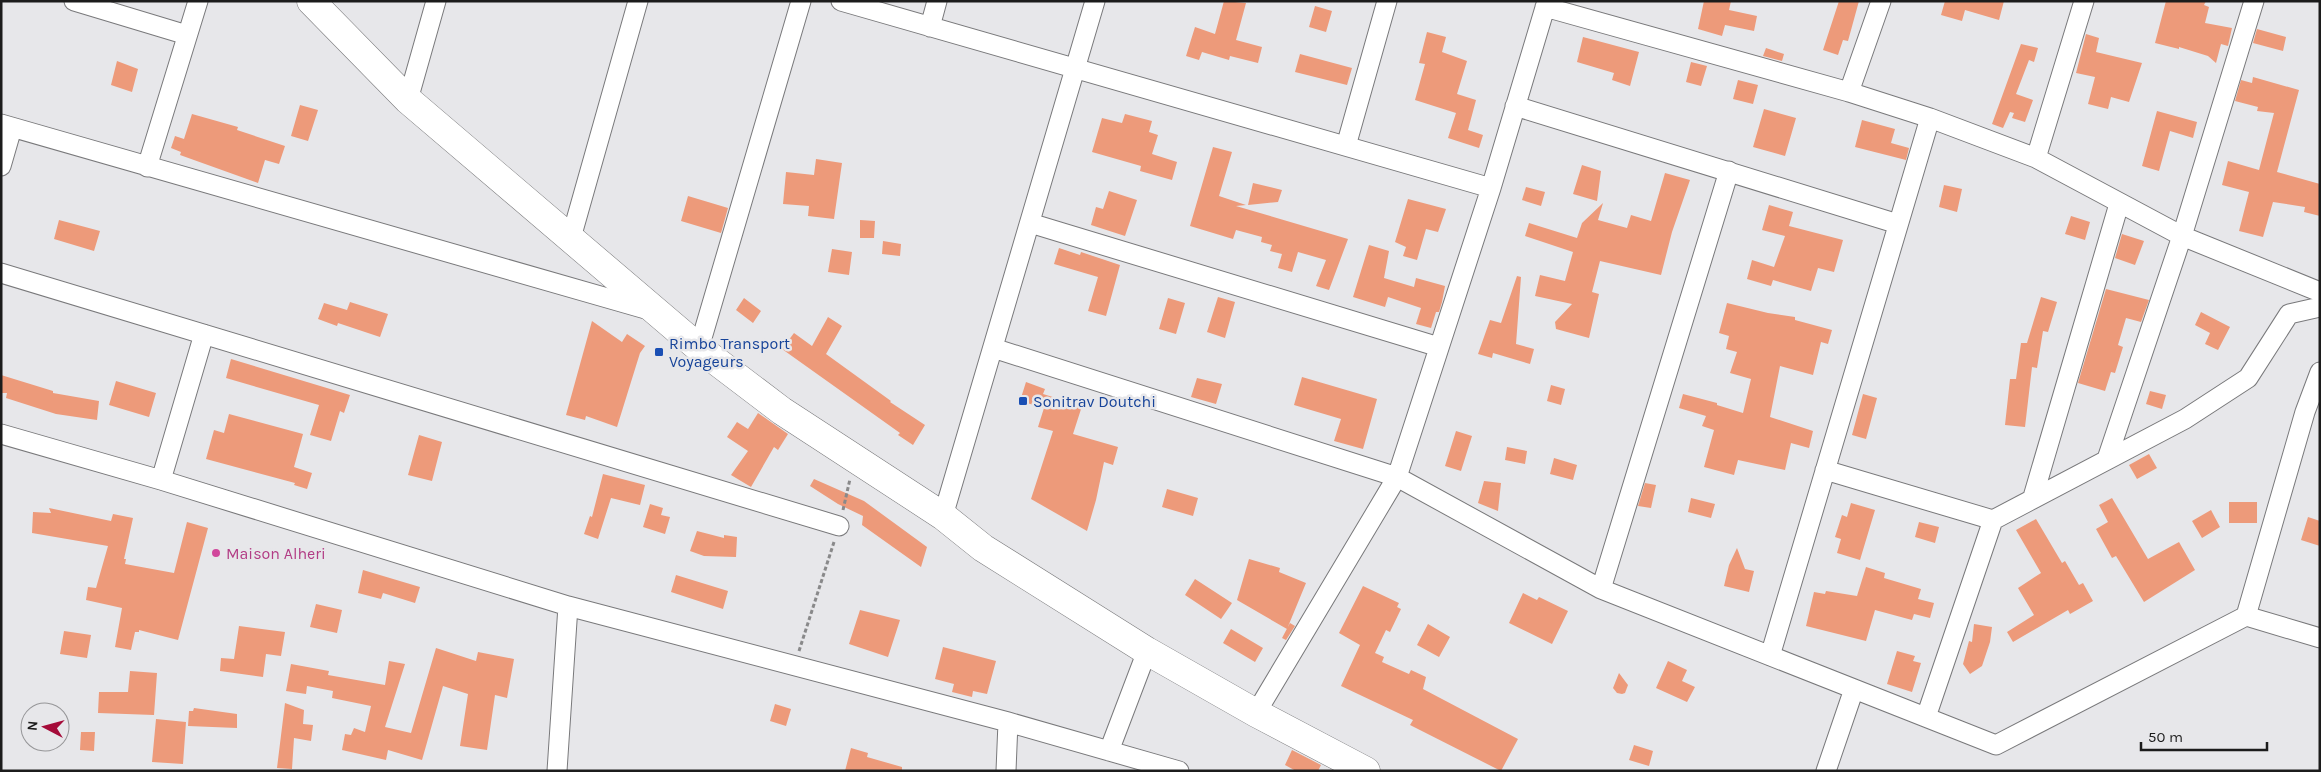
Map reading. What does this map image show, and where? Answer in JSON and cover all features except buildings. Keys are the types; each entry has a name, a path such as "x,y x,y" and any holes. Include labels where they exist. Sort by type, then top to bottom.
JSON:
{"highway":[{"path":"311,1 408,100 699,348 782,411 943,516 983,548 1147,651 1256,713 1351,761 1366,771"}],"street":[{"path":"74,1 187,35"},
{"path":"147,167 198,1"},
{"path":"408,100 436,1"},
{"path":"571,238 638,1"},
{"path":"699,348 801,1"},
{"path":"841,1 1490,188"},
{"path":"930,26 937,1"},
{"path":"943,516 1095,1"},
{"path":"1346,146 1387,1"},
{"path":"1849,92 1881,1"},
{"path":"2036,158 2084,1"},
{"path":"2107,459 2182,236 2254,1"},
{"path":"1256,713 1397,477 1490,188 1546,4 1849,92 1930,118 2036,158 2182,236 2320,292"},
{"path":"1515,106 1898,224"},
{"path":"1770,656 1930,118"},
{"path":"1,166 6,126 659,313"},
{"path":"1601,589 1729,171"},
{"path":"2033,497 2119,204"},
{"path":"1030,223 1439,347"},
{"path":"1,273 839,526"},
{"path":"1926,717 1993,520 2033,497 2185,419 2248,378 2290,314 2320,307"},
{"path":"161,480 204,334"},
{"path":"993,348 1397,477 1601,589 1996,745 2246,616 2320,638"},
{"path":"2246,616 2312,414 2320,372"},
{"path":"1,434 161,480 568,606 1008,722 1179,771"},
{"path":"1825,470 1993,520"},
{"path":"556,771 568,606"},
{"path":"1108,751 1147,651"},
{"path":"1826,771 1854,689"},
{"path":"1006,771 1008,722"}],"path":[{"path":"795,666 839,526 855,460"}],"place":[{"name":"Rimbo Transport Voyageurs","path":"659,352"},
{"name":"Sonitrav Doutchi","path":"1023,401"},
{"name":"Maison Alheri","path":"216,553"}]}
